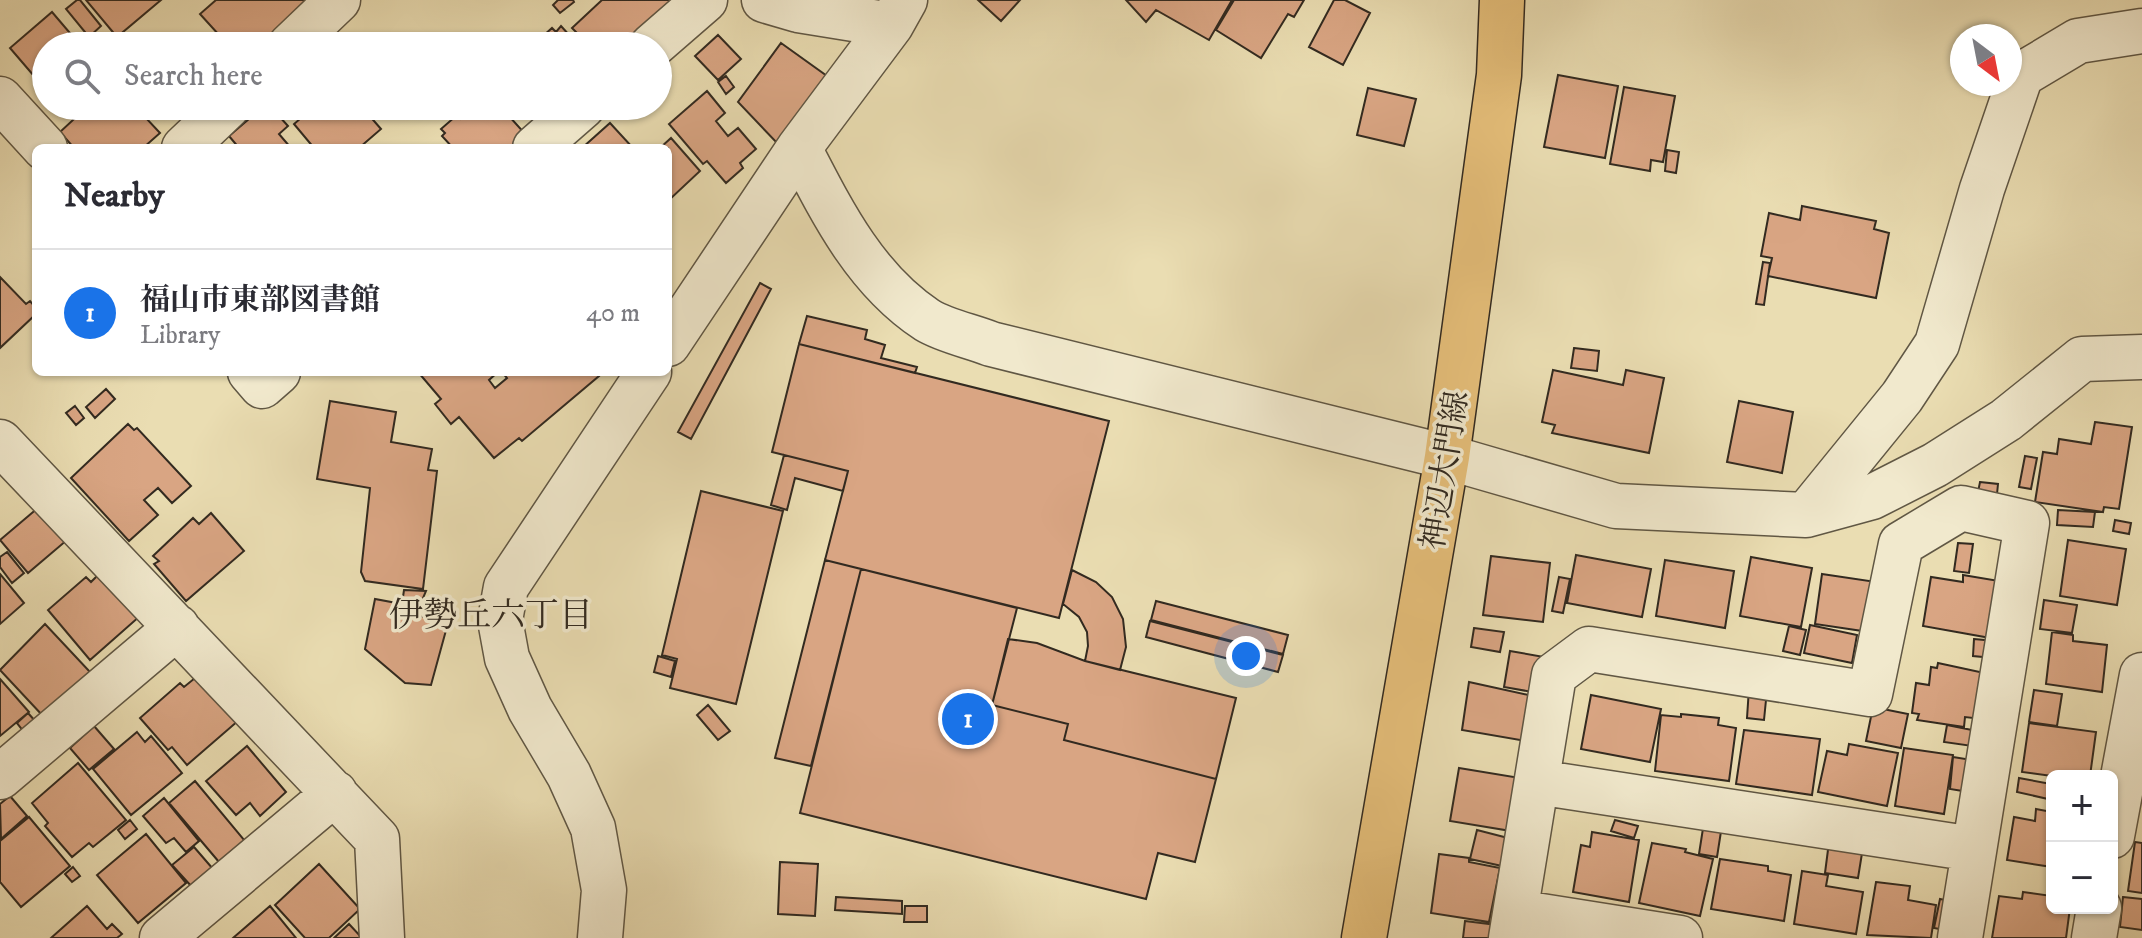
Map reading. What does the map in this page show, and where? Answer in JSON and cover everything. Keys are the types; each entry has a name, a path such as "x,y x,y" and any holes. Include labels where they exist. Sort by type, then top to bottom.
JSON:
{"main road":[{"name":"神辺大門線","path":"1364,938 1447,457 1499,75 1502,0"}],"street":[{"path":"305,32 338,0"},
{"path":"668,32 705,0"},
{"path":"764,0 798,10 898,12"},
{"path":"672,338 799,148 898,12"},
{"path":"1806,515 1902,397 1937,344 1982,189 2021,75 2078,41 2142,31"},
{"path":"0,99 41,144"},
{"path":"188,144 213,120"},
{"path":"540,144 567,120"},
{"path":"799,148 838,223 879,279 928,321 991,344 1447,457 1616,506 1806,515 1872,497 1935,465 2006,420 2082,359 2142,357"},
{"path":"253,376 262,386 273,376"},
{"path":"600,938 604,890 593,828 569,775 530,709 507,658 500,620 506,587 646,376"},
{"path":"5,456 177,627 377,839 382,938"},
{"path":"1680,938 1513,925 1554,675 1589,649 1870,694 1901,544 1961,508 2027,523 1960,938"},
{"path":"0,777 177,627"},
{"path":"2118,817 2132,773 2142,675"},
{"path":"1537,782 1973,849"},
{"path":"162,938 335,793"},
{"path":"2094,938 2098,914"}],"building":[{"path":"80,0 101,26 94,32 85,32 66,9"},
{"path":"86,0 161,0 123,32 113,32"},
{"path":"216,0 303,0 306,3 274,32 216,32 200,14"},
{"path":"558,0 574,2 560,13 553,5"},
{"path":"602,0 671,0 674,3 646,32 576,32 572,28"},
{"path":"978,0 1020,0 1001,21"},
{"path":"1126,0 1232,0 1209,40 1156,10 1146,22"},
{"path":"1234,0 1304,0 1294,17 1288,14 1261,58 1216,30"},
{"path":"1334,0 1345,0 1370,13 1343,65 1309,47"},
{"path":"52,12 69,32 32,32 32,74 10,48"},
{"path":"718,35 741,59 718,80 695,56"},
{"path":"781,43 827,76 778,144 738,102"},
{"path":"1558,75 1618,86 1605,158 1544,147"},
{"path":"726,76 734,87 726,94 718,82"},
{"path":"1624,87 1675,96 1663,162 1651,160 1650,171 1610,164"},
{"path":"1368,88 1416,99 1404,146 1357,135"},
{"path":"707,91 725,113 716,121 728,136 738,128 756,149 740,163 743,168 726,183 707,161 703,164 669,124"},
{"path":"73,120 148,120 160,133 148,144 70,144 60,132"},
{"path":"248,120 283,120 288,126 279,134 288,144 236,144 229,136"},
{"path":"299,120 373,120 381,129 364,144 311,144 294,124"},
{"path":"451,120 513,120 527,136 518,144 449,144 442,136 445,133 441,129"},
{"path":"610,123 629,144 586,144"},
{"path":"671,138 700,171 672,197 672,144 664,144"},
{"path":"1667,150 1679,152 1676,173 1665,171"},
{"path":"1802,206 1876,221 1874,229 1889,233 1876,298 1768,276 1772,258 1761,256 1769,213 1800,220"},
{"path":"1763,262 1770,263 1764,305 1756,304"},
{"path":"0,277 26,304 30,301 32,303 32,318 0,348"},
{"path":"760,283 771,289 691,439 678,432"},
{"path":"807,316 867,330 865,339 885,345 881,358 917,367 915,373 799,344"},
{"path":"799,344 1109,421 1059,618 825,560 848,471 772,452"},
{"path":"1574,348 1599,351 1597,371 1571,368"},
{"path":"1553,370 1623,385 1626,370 1664,378 1649,453 1552,433 1555,425 1542,422"},
{"path":"421,376 494,376 489,380 495,388 507,378 505,376 599,376 522,441 519,438 494,458 459,417 451,424 435,404 441,399"},
{"path":"106,389 115,399 95,418 86,407"},
{"path":"330,401 396,412 391,442 432,449 428,470 437,471 423,589 365,581 361,572 370,488 317,479"},
{"path":"1739,401 1793,412 1782,473 1727,462"},
{"path":"75,406 84,418 76,425 66,413"},
{"path":"2095,422 2132,427 2119,509 2104,507 2103,512 2035,502 2043,452 2057,454 2059,439 2091,444"},
{"path":"128,424 134,430 137,428 191,486 172,503 158,488 144,500 158,515 129,541 71,478"},
{"path":"784,455 848,471 843,491 795,478 787,510 771,505"},
{"path":"2025,456 2037,458 2031,489 2019,487"},
{"path":"1980,482 1998,484 1997,494 1978,492"},
{"path":"701,491 783,511 736,704 670,688 677,659 662,655"},
{"path":"39,507 67,540 28,573 0,540"},
{"path":"2058,510 2095,512 2093,527 2057,525"},
{"path":"211,513 244,551 186,601 154,564 159,561 153,556 193,518 199,524"},
{"path":"2115,520 2131,523 2129,534 2113,531"},
{"path":"2068,540 2126,549 2117,605 2060,596"},
{"path":"1958,543 1973,544 1969,573 1954,571"},
{"path":"7,552 24,573 12,583 0,567 0,557"},
{"path":"1576,555 1651,569 1642,617 1567,603"},
{"path":"1491,556 1550,563 1543,622 1483,615"},
{"path":"1751,557 1812,568 1801,627 1740,616"},
{"path":"825,560 861,569 811,766 775,758"},
{"path":"1665,560 1734,571 1725,628 1656,616"},
{"path":"861,569 1017,608 992,705 1068,724 1064,740 1216,779 1195,862 1158,853 1146,899 800,813"},
{"path":"1072,570 1096,582 1112,597 1123,619 1126,647 1120,670 1085,661 1087,632 1079,617 1063,604"},
{"path":"101,572 140,616 90,660 48,610 86,577 91,582"},
{"path":"0,574 24,603 0,624"},
{"path":"1822,574 1883,583 1876,633 1815,624"},
{"path":"1963,575 2005,582 1996,639 1923,626 1931,577 1963,582"},
{"path":"1559,577 1570,579 1563,613 1552,611"},
{"path":"404,590 426,591 416,615 448,623 431,685 405,683 365,649 375,599 402,604"},
{"path":"2044,600 2077,605 2072,633 2040,629"},
{"path":"1156,601 1288,635 1283,654 1151,620"},
{"path":"1150,621 1283,655 1278,672 1146,637"},
{"path":"45,624 90,672 43,716 0,670"},
{"path":"1810,625 1857,635 1852,663 1804,653"},
{"path":"1789,626 1806,630 1800,655 1783,651"},
{"path":"1474,628 1504,632 1500,652 1471,647"},
{"path":"2052,632 2073,635 2073,641 2107,645 2102,692 2046,684"},
{"path":"1008,639 1037,643 1085,661 1236,698 1216,779 1064,740 1068,724 992,705"},
{"path":"1974,639 1995,641 1993,658 1973,656"},
{"path":"1510,651 1544,657 1538,693 1504,687"},
{"path":"658,656 675,661 671,677 654,672"},
{"path":"1938,663 1989,674 1982,719 1965,717 1964,727 1917,720 1919,714 1912,713 1916,683 1929,685 1931,667 1937,668"},
{"path":"195,678 239,720 187,765 172,747 168,750 140,718 180,683 184,687"},
{"path":"0,679 29,712 0,736"},
{"path":"1469,682 1533,696 1526,741 1462,730"},
{"path":"1749,688 1767,690 1764,720 1747,718"},
{"path":"2034,690 2062,694 2057,726 2029,722"},
{"path":"1591,695 1661,709 1650,762 1581,749"},
{"path":"708,705 730,731 718,740 697,715"},
{"path":"1873,707 1908,714 1901,748 1866,741"},
{"path":"28,713 36,722 24,732 17,723"},
{"path":"1681,714 1719,718 1718,725 1736,728 1729,781 1655,771 1661,715 1681,717"},
{"path":"2029,723 2096,732 2091,770 2046,770 2046,775 2022,772"},
{"path":"1947,725 1982,732 1979,747 1944,742"},
{"path":"94,726 114,749 89,770 70,748"},
{"path":"1744,730 1820,739 1812,795 1736,784"},
{"path":"137,732 145,742 151,736 182,773 131,815 93,769"},
{"path":"1849,744 1898,753 1887,806 1818,792 1827,751 1847,755"},
{"path":"247,746 286,792 260,816 250,803 236,815 206,781"},
{"path":"1904,748 1953,755 1944,814 1895,806"},
{"path":"1953,757 1972,760 1969,792 1950,789"},
{"path":"78,763 126,820 93,847 89,843 72,857 45,826 48,823 32,803"},
{"path":"1459,768 1520,778 1511,831 1450,821"},
{"path":"2019,778 2046,783 2046,799 2017,792"},
{"path":"195,781 245,841 219,862 169,803"},
{"path":"10,796 27,816 1,839 0,804"},
{"path":"164,798 199,841 186,852 174,838 166,843 143,816"},
{"path":"2036,809 2046,811 2046,866 2007,860 2014,817 2035,821"},
{"path":"29,817 70,866 21,907 0,882 0,841"},
{"path":"130,820 137,829 125,839 118,830"},
{"path":"1615,820 1638,826 1634,838 1611,831"},
{"path":"1704,822 1722,825 1717,857 1699,854"},
{"path":"1477,830 1508,838 1502,866 1470,859"},
{"path":"1592,832 1639,840 1629,902 1573,892 1581,845 1590,847"},
{"path":"146,834 186,883 138,923 97,875"},
{"path":"1829,842 1863,847 1858,878 1825,873"},
{"path":"2135,842 2142,843 2142,893 2128,891"},
{"path":"1652,843 1686,849 1685,852 1713,859 1700,916 1639,903"},
{"path":"194,847 213,869 192,887 172,865"},
{"path":"1439,854 1469,858 1469,862 1500,868 1489,922 1431,913"},
{"path":"1720,859 1768,866 1768,871 1791,875 1784,921 1711,909"},
{"path":"780,862 818,864 815,916 778,914"},
{"path":"319,864 360,909 329,938 305,938 275,905"},
{"path":"73,867 80,876 72,882 65,874"},
{"path":"1802,871 1828,875 1826,886 1863,892 1856,934 1794,924"},
{"path":"1876,882 1910,886 1908,900 1936,905 1931,938 1867,935"},
{"path":"2023,892 2046,895 2046,914 2069,914 2066,938 1992,938 1999,896 2022,899"},
{"path":"836,897 902,901 902,914 835,910"},
{"path":"2123,897 2142,899 2142,930 2120,927"},
{"path":"1940,899 1955,902 1950,931 1934,928"},
{"path":"87,906 107,929 112,924 122,934 117,938 51,938"},
{"path":"270,906 296,938 233,938"},
{"path":"905,906 927,906 927,922 904,922"},
{"path":"1465,921 1497,925 1495,938 1463,938"},
{"path":"349,924 362,938 334,938"}],"place":[{"name":"福山市東部図書館","path":"968,719"}],"district":[{"name":"伊勢丘六丁目","path":"491,614"}]}
